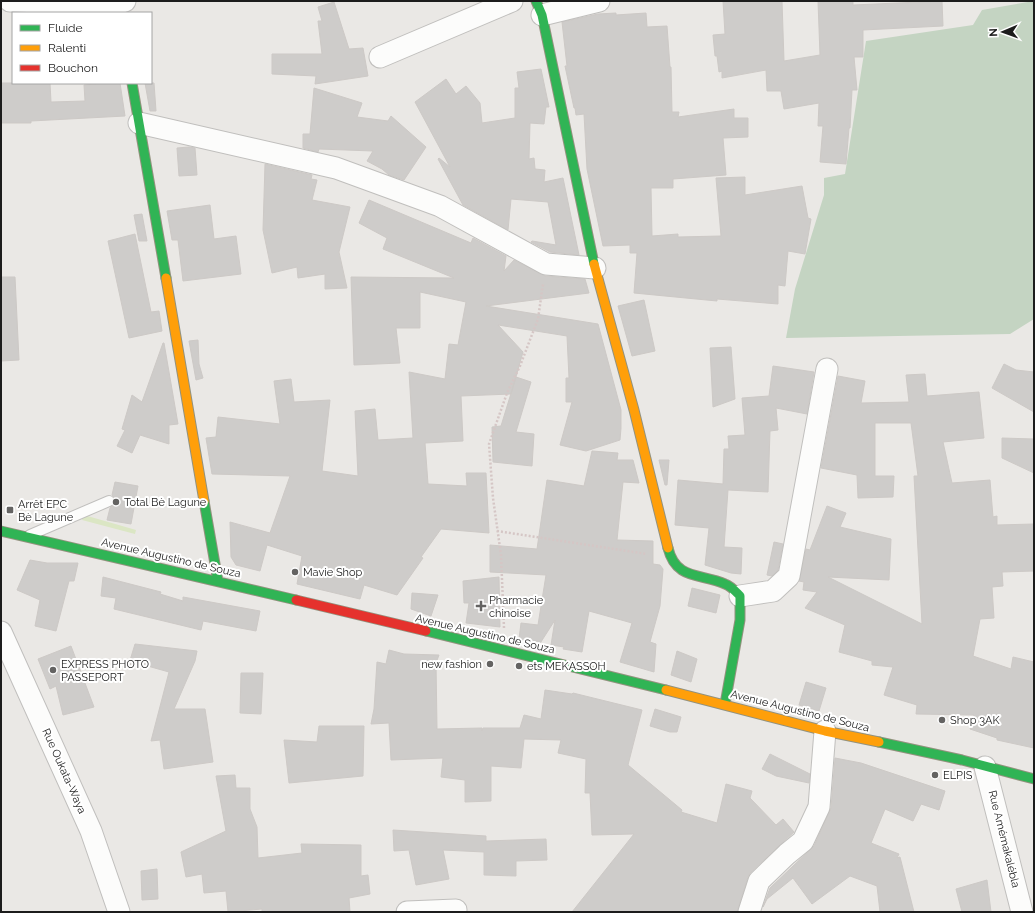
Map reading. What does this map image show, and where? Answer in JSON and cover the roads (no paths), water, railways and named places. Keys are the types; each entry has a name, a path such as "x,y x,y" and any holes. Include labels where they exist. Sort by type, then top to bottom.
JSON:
{"street":[{"path":"10,1 120,5"},
{"path":"380,57 512,1"},
{"path":"599,1 539,8 594,268 634,410 670,558 678,568 690,574 726,584 740,596 740,620 725,704"},
{"path":"132,84 218,581"},
{"path":"139,123 336,168 440,206 546,264 594,268"},
{"path":"740,596 772,591 789,576 827,369"},
{"name":"Avenue Augustino de Souza","path":"1,531 28,536 505,650 725,704 825,731 962,760 985,767 1034,778"},
{"name":"Rue Oukata-Waya","path":"1,632 91,831 119,912"},
{"path":"749,912 759,881 803,841 815,817 819,807 825,731"},
{"name":"Rue Amémakalébla","path":"985,767 1022,912"},
{"path":"407,912 456,910"}],"lane":[{"path":"28,536 109,501"}],"place":[{"name":"Total Bè Lagune","path":"116,502"},
{"name":"Arrêt EPC Bè Lagune","path":"10,510"},
{"name":"Mavie Shop","path":"295,572"},
{"name":"Pharmacie chinoise","path":"481,606"},
{"name":"new fashion","path":"490,664"},
{"name":"ets MEKASSOH","path":"519,666"},
{"name":"EXPRESS PHOTO PASSEPORT","path":"53,670"},
{"name":"Shop 3AK","path":"942,720"},
{"name":"ELPIS","path":"935,775"}]}
